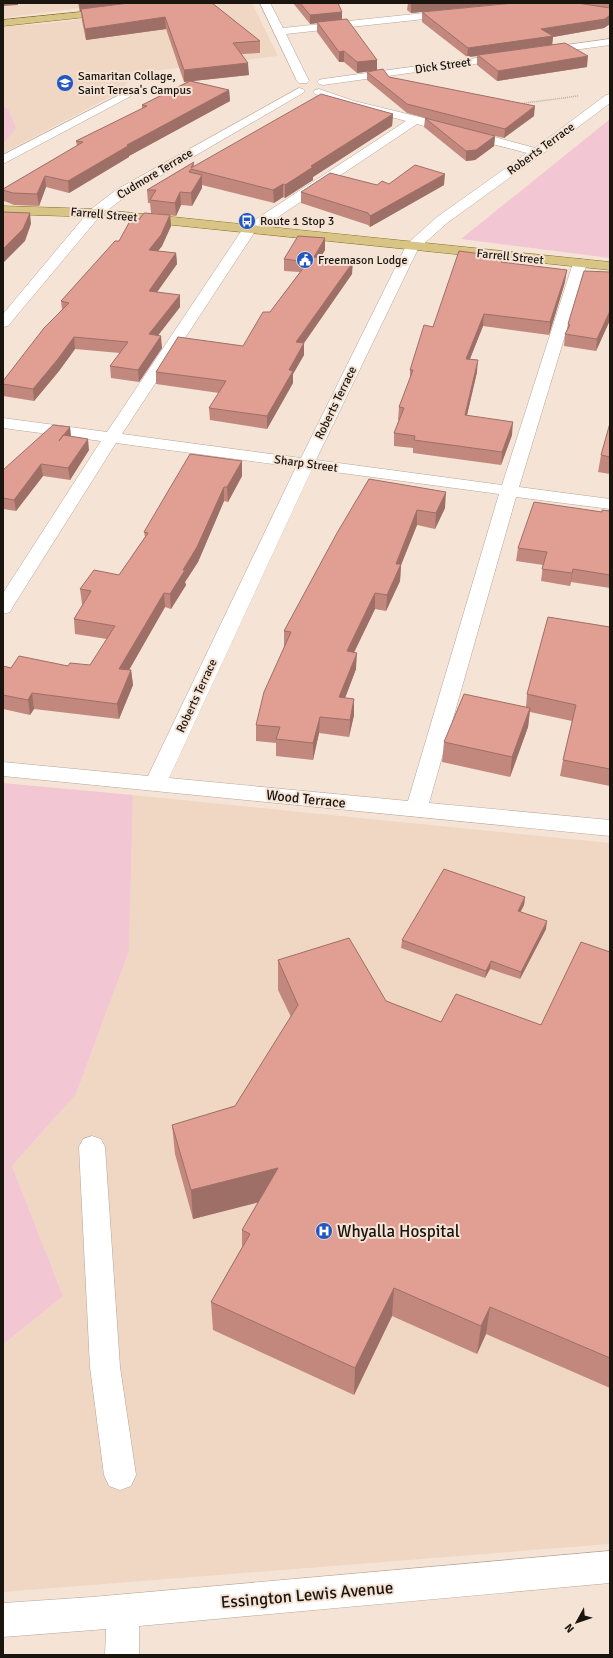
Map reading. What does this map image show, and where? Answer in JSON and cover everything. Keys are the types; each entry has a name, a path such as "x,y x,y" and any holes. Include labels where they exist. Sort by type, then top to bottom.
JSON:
{"main road":[{"path":"3,23 122,11"},
{"name":"Farrell Street","path":"3,210 95,213 412,247 610,266"}],"street":[{"path":"265,3 279,32 301,86 308,92 321,87 350,103 438,126"},
{"path":"279,32 464,12"},
{"path":"532,53 610,42"},
{"name":"Dick Street","path":"321,87 516,55"},
{"name":"Cudmore Terrace","path":"3,323 95,213 121,193 301,86"},
{"path":"3,160 127,94"},
{"name":"Roberts Terrace","path":"155,784 306,464 412,247 442,220 537,152 610,97"},
{"path":"3,608 112,438 249,230 415,120"},
{"path":"453,130 537,152"},
{"path":"416,809 509,491 580,263"},
{"name":"Sharp Street","path":"3,423 610,504"},
{"name":"Wood Terrace","path":"3,769 610,828"},
{"path":"92,1146 105,1367 120,1475"},
{"name":"Essington Lewis Avenue","path":"3,1620 123,1611 610,1567"},
{"path":"122,1655 123,1611"}],"path":[{"path":"512,104 580,95"}],"shaded area":[{"path":"3,3 118,3 3,18"},
{"name":"Samaritan Collage, Saint Teresa's Campus","path":"209,3 252,3 278,56 136,73 118,93 3,153 3,26 42,24"},
{"path":"3,106 8,109 16,128 3,144"},
{"path":"610,119 610,258 461,239"},
{"path":"3,783 133,795 129,951 76,1094 12,1166 63,1296 5,1343 3,1343"},
{"name":"Whyalla Hospital","path":"133,795 610,843 610,1544 3,1592 3,1343 5,1343 63,1296 12,1166 76,1094 129,951"}],"building":[{"path":"129,3 212,3 260,41 233,43 248,63 184,70 165,17 85,29 81,9"},
{"path":"300,3 338,3 342,12 310,15"},
{"path":"514,3 577,3 610,8 610,15 605,19 541,29 553,36 468,48 422,12"},
{"path":"347,19 377,60 357,62 344,51 339,52 317,22"},
{"path":"565,43 588,56 498,71 478,55"},
{"path":"383,69 389,77 535,106 505,129 407,104 367,72"},
{"path":"190,81 229,90 127,145 128,146 68,181 45,176 37,194 13,193 3,190 83,142 76,141 147,106 142,105"},
{"path":"321,94 393,114 311,166 313,167 285,185 283,184 273,190 191,169 189,172 202,175 191,193 180,192 175,203 150,200 156,190 147,190 194,162 191,168"},
{"path":"425,118 495,136 476,150 466,151"},
{"path":"415,165 445,174 370,216 368,213 301,192 330,173 377,185 382,181 389,184"},
{"path":"3,212 30,213 23,229 3,249"},
{"path":"144,213 170,215 161,235 149,250 176,253 149,291 180,295 149,334 161,336 138,370 110,366 128,342 74,337 33,389 3,384 3,381 44,328 69,303 61,301 115,241 119,241 130,221 138,221"},
{"path":"298,236 325,238 314,257 353,262 296,342 304,343 289,370 293,371 267,416 209,408 226,381 156,372 178,337 243,346 263,312 270,312 308,262 284,259"},
{"path":"459,251 504,257 501,262 567,270 550,322 484,314 466,359 478,360 465,415 513,422 502,452 414,440 415,436 394,433 404,408 399,407 413,370 410,370 424,325 433,327"},
{"path":"584,271 610,272 610,311 597,339 565,334 570,325 568,324"},
{"path":"610,423 610,457 601,455"},
{"path":"53,425 70,427 64,435 88,439 68,468 41,464 14,500 3,498 3,470"},
{"path":"190,454 242,461 227,487 224,487 197,547 183,570 185,570 170,594 164,593 119,669 131,670 117,704 32,693 28,700 3,695 3,666 11,668 19,656 68,666 70,663 90,665 115,626 74,619 91,591 80,589 94,570 119,575 148,533 144,532"},
{"path":"369,479 446,492 436,513 417,510 396,564 401,564 387,595 375,593 347,651 357,653 339,697 354,699 350,720 320,717 313,743 276,739 280,727 256,725 264,692 291,632 284,631 337,533"},
{"path":"534,502 602,512 602,510 610,511 610,575 573,569 572,573 542,569 547,552 518,548"},
{"path":"548,617 610,627 610,769 563,760 576,705 527,694"},
{"path":"464,694 530,708 512,757 444,742"},
{"path":"444,869 525,897 518,911 547,921 521,972 491,961 486,971 402,940"},
{"path":"349,938 386,1001 441,1022 456,994 541,1025 581,942 610,952 610,1358 490,1307 481,1326 394,1288 355,1368 211,1302 250,1234 242,1230 278,1168 191,1190 172,1125 235,1106 298,1005 278,960"}],"place":[{"name":"Samaritan Collage, Saint Teresa's Campus","path":"65,83"},
{"name":"Route 1 Stop 3","path":"247,221"},
{"name":"Freemason Lodge","path":"305,260"},
{"name":"Whyalla Hospital","path":"324,1231"}]}
